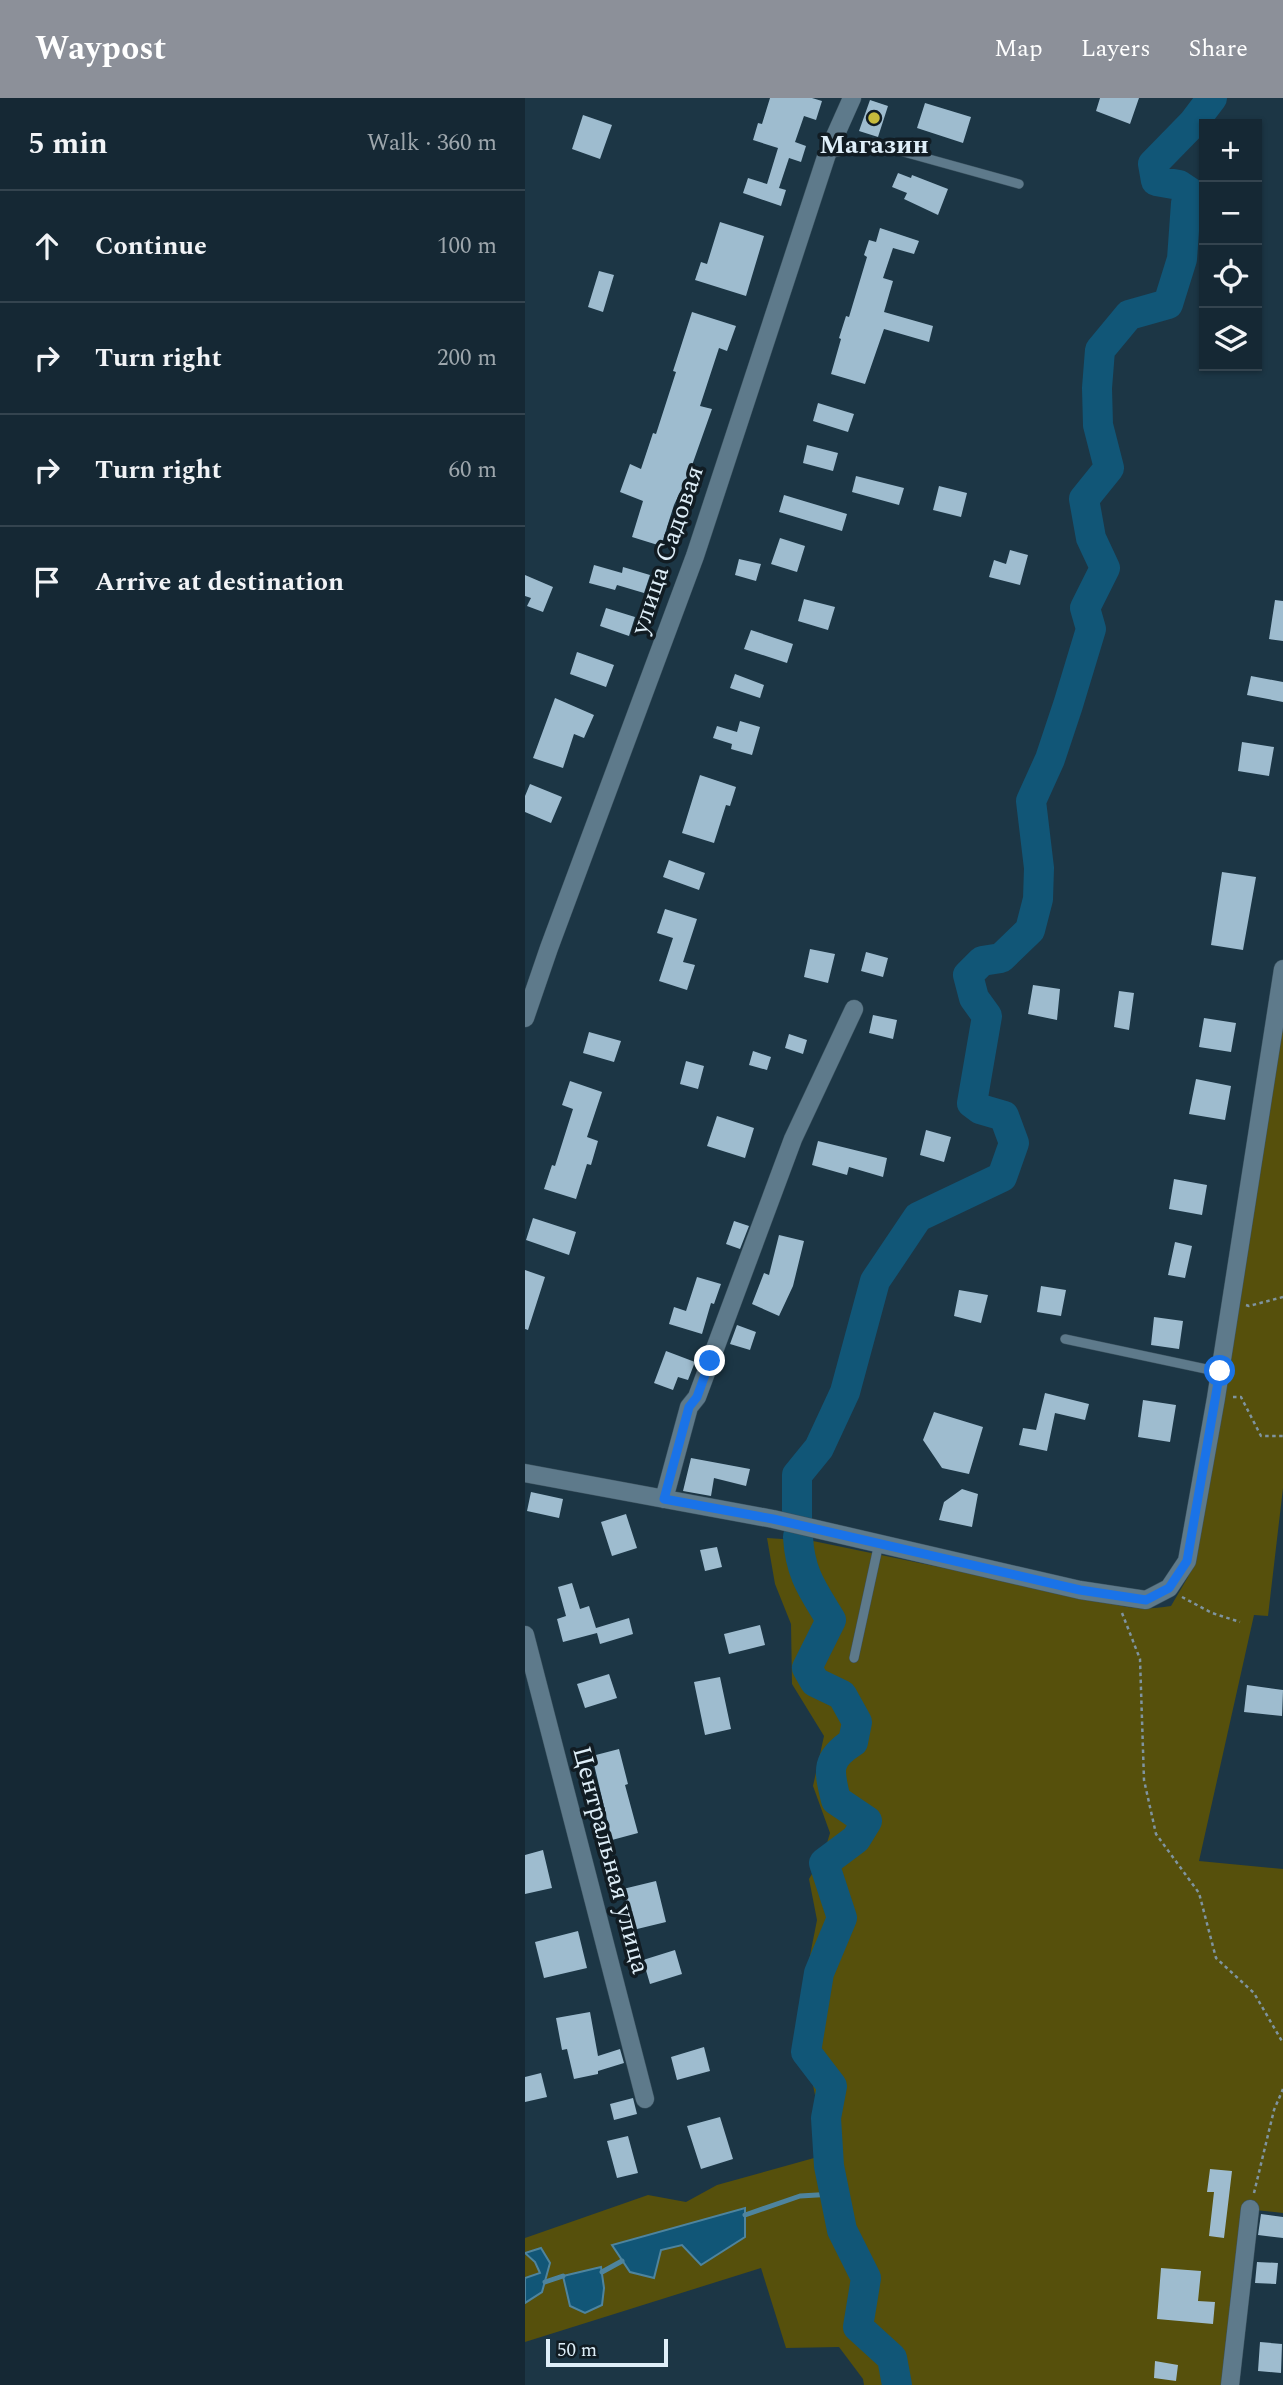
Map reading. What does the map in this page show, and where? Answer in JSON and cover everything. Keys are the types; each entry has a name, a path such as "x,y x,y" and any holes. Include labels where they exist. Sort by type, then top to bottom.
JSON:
{"street":[{"name":"улица Садовая","path":"525,1018 548,948 695,556 827,154 852,98"},
{"path":"525,1473 773,1519 1080,1590 1146,1600 1169,1588 1187,1561 1216,1398 1283,969"},
{"path":"664,1499 689,1407 697,1397 793,1139 854,1009"},
{"name":"Центральная улица","path":"525,1634 645,2099"},
{"path":"1230,2385 1250,2209"}],"lane":[{"path":"827,154 868,145 881,146 1019,184"},
{"path":"1065,1339 1220,1371"},
{"path":"854,1658 879,1543"}],"path":[{"path":"1231,1301 1249,1306 1283,1297"},
{"path":"1216,1398 1241,1397 1261,1436 1283,1436"},
{"path":"1169,1588 1212,1613 1240,1622"},
{"path":"1115,1594 1140,1659 1144,1780 1156,1834 1199,1893 1216,1958 1254,1993 1283,2043"},
{"path":"1250,2209 1274,2110 1283,2089"}],"shaded area":[{"path":"1283,1011 1283,1488 1268,1616 1254,1615 1199,1861 1283,1869 1283,2213 1255,2210 1235,2385 864,2385 863,2379 839,2347 786,2348 761,2268 525,2342 525,2303 542,2292 550,2263 525,2254 525,2238 648,2195 686,2202 717,2185 814,2158 815,2095 800,2006 817,1920 809,1879 824,1853 830,1833 813,1786 824,1736 792,1684 791,1624 775,1584 767,1538 813,1541 1134,1608 1171,1606 1188,1577 1199,1543","holes":["744,2208 701,2265 682,2245 661,2250"]},
{"path":"525,2254 535,2262 540,2274 525,2278"}],"water":[{"path":"745,2208 745,2237 701,2265 682,2245 661,2250 654,2278 630,2272 612,2245"},
{"path":"541,2248 550,2263 542,2292 525,2303 525,2278 540,2273 535,2262 525,2253"},
{"path":"601,2267 604,2288 602,2305 585,2313 570,2306 563,2276"}],"building":[{"path":"770,98 812,98 822,101 816,120 804,116 795,142 806,146 801,162 789,158 779,188 786,190 781,206 743,193 748,178 767,184 778,148 753,140 758,123 762,124"},
{"path":"1100,98 1139,98 1130,124 1096,111"},
{"name":"Магазин","path":"870,100 888,106 878,137 859,131"},
{"path":"925,103 971,117 963,143 917,128"},
{"path":"583,115 612,125 600,159 572,149"},
{"path":"898,173 911,178 912,175 948,189 938,215 904,199 907,193 892,187"},
{"path":"720,222 764,236 746,296 695,280 701,262 707,264"},
{"path":"880,228 919,241 914,254 893,248 883,278 893,281 884,312 933,326 929,342 884,329 865,384 831,374 841,339 839,338 846,316 849,317 867,257 864,255 869,240 876,242"},
{"path":"599,271 614,275 603,312 588,307"},
{"path":"692,312 736,326 727,351 719,348 700,406 712,409 690,471 674,505 661,546 632,537 643,501 620,492 630,464 641,469 653,433 656,434"},
{"path":"818,403 854,414 848,432 813,421"},
{"path":"807,445 838,453 833,471 803,463"},
{"path":"856,476 904,488 899,505 852,492"},
{"path":"939,486 967,493 961,517 933,510"},
{"path":"784,495 847,514 842,531 779,512"},
{"path":"780,538 805,546 797,572 771,564"},
{"path":"1010,550 1028,555 1020,585 989,577 994,560 1006,564"},
{"path":"739,559 761,564 756,581 735,575"},
{"path":"594,565 622,573 623,567 650,575 644,593 617,585 615,590 589,583"},
{"path":"525,575 553,587 543,612 527,606 531,598 525,596"},
{"path":"804,599 835,607 828,630 798,621"},
{"path":"1275,600 1283,601 1283,641 1269,639"},
{"path":"606,608 635,617 629,636 600,626"},
{"path":"751,630 793,644 787,663 744,649"},
{"path":"577,652 614,665 606,687 570,674"},
{"path":"735,674 764,685 760,698 730,688"},
{"path":"1251,676 1283,682 1283,702 1247,695"},
{"path":"555,698 594,715 584,738 574,734 563,768 533,758"},
{"path":"740,721 760,727 752,755 731,749 732,744 713,738 717,726 737,732"},
{"path":"1242,742 1274,747 1269,776 1238,771"},
{"path":"700,775 736,787 730,806 726,805 714,843 682,833"},
{"path":"530,784 562,797 551,823 525,812 525,796"},
{"path":"669,860 705,873 699,890 663,877"},
{"path":"1222,872 1256,877 1243,950 1211,945"},
{"path":"665,909 697,919 683,962 695,965 687,990 659,981 673,938 657,933"},
{"path":"810,949 835,954 828,983 804,977"},
{"path":"866,952 888,958 883,977 861,971"},
{"path":"1033,985 1060,989 1057,1020 1028,1014"},
{"path":"1119,991 1134,993 1129,1030 1114,1027"},
{"path":"873,1015 897,1020 893,1039 869,1033"},
{"path":"1204,1018 1236,1023 1231,1052 1199,1047"},
{"path":"589,1032 621,1041 614,1062 583,1053"},
{"path":"789,1034 807,1040 803,1054 785,1048"},
{"path":"753,1051 771,1057 767,1070 749,1065"},
{"path":"686,1061 704,1066 698,1089 680,1084"},
{"path":"1196,1079 1231,1086 1225,1120 1189,1114"},
{"path":"570,1081 602,1092 587,1137 598,1141 591,1165 587,1164 576,1199 544,1189 552,1165 555,1166 573,1109 562,1105"},
{"path":"717,1116 754,1128 745,1158 707,1146"},
{"path":"926,1130 951,1137 944,1162 920,1155"},
{"path":"818,1141 887,1158 883,1177 849,1167 847,1175 812,1165"},
{"path":"1174,1179 1207,1185 1202,1215 1169,1209"},
{"path":"533,1218 576,1232 569,1255 526,1240"},
{"path":"734,1221 749,1226 740,1249 726,1244"},
{"path":"779,1235 804,1241 793,1286 779,1316 752,1304 764,1273 769,1275"},
{"path":"1175,1242 1192,1246 1185,1278 1168,1275"},
{"path":"525,1270 545,1277 528,1330 525,1329"},
{"path":"697,1277 721,1284 714,1304 711,1303 702,1334 669,1324 674,1307 686,1311"},
{"path":"1041,1286 1066,1290 1061,1316 1037,1312"},
{"path":"959,1290 988,1295 981,1323 954,1316"},
{"path":"1154,1317 1183,1321 1179,1349 1151,1345"},
{"path":"737,1325 756,1332 750,1350 730,1344"},
{"path":"666,1351 695,1362 688,1380 678,1377 673,1390 654,1383"},
{"path":"1045,1393 1089,1404 1085,1420 1055,1413 1047,1451 1019,1445 1023,1428 1036,1430"},
{"path":"1143,1400 1176,1405 1170,1442 1138,1437"},
{"path":"934,1412 983,1427 969,1474 942,1468 923,1440"},
{"path":"691,1458 750,1469 746,1486 714,1478 711,1496 683,1491"},
{"path":"962,1489 978,1494 972,1527 939,1520 944,1502"},
{"path":"531,1492 563,1499 559,1518 527,1511"},
{"path":"626,1514 637,1548 612,1556 601,1522"},
{"path":"717,1547 722,1567 705,1571 700,1550"},
{"path":"572,1583 580,1609 589,1606 596,1628 629,1618 633,1634 600,1644 597,1633 563,1642 557,1619 566,1616 558,1587"},
{"path":"760,1625 765,1645 729,1654 724,1634"},
{"path":"609,1674 617,1698 585,1708 577,1684"},
{"path":"720,1677 731,1729 705,1735 694,1682"},
{"path":"1247,1685 1283,1690 1282,1716 1244,1712"},
{"path":"619,1749 638,1833 612,1840 592,1756"},
{"path":"543,1850 552,1888 525,1894 525,1855"},
{"path":"656,1881 666,1922 633,1930 623,1889"},
{"path":"578,1931 587,1968 544,1978 535,1942"},
{"path":"675,1950 682,1974 650,1984 643,1960"},
{"path":"590,2012 598,2056 620,2049 624,2063 598,2071 598,2074 574,2079 567,2049 562,2050 556,2018"},
{"path":"704,2047 710,2071 677,2080 671,2057"},
{"path":"541,2073 547,2097 525,2102 525,2077"},
{"path":"633,2098 637,2114 614,2120 610,2104"},
{"path":"720,2117 733,2159 701,2169 687,2126"},
{"path":"628,2136 638,2173 617,2178 607,2141"},
{"path":"1210,2169 1232,2171 1224,2238 1209,2236 1214,2192 1207,2192"},
{"path":"1261,2214 1283,2217 1283,2238 1258,2235"},
{"path":"1257,2262 1278,2263 1276,2284 1255,2283"},
{"path":"1161,2268 1201,2271 1198,2301 1215,2302 1213,2324 1157,2319"},
{"path":"1260,2342 1282,2344 1281,2373 1258,2371"},
{"path":"1155,2361 1178,2365 1176,2381 1154,2378"}],"waterway":[{"path":"797,1518 797,1475 819,1448 845,1392 875,1281 918,1217 1002,1177 1014,1143 1004,1116 980,1109 972,1103 987,1016 974,998 968,975 982,961 1001,958 1030,930 1038,899 1039,868 1031,801 1050,759 1091,629 1085,608 1105,568 1091,538 1084,499 1109,468 1098,425 1100,350 1129,315 1168,304 1182,259 1186,203 1197,197 1179,185 1156,181 1153,164 1193,123 1212,98"},
{"path":"798,1537 805,1572 831,1620 807,1668 815,1682 842,1695 857,1722 853,1742 844,1748 831,1767 836,1800 867,1821 856,1839 824,1863 842,1918 819,1973 806,2052 832,2086 826,2118 829,2166 842,2230 866,2278 858,2327 892,2358 897,2385"},
{"path":"745,2215 800,2196 834,2194"},
{"path":"602,2272 622,2261"},
{"path":"545,2282 563,2276"}],"place":[{"name":"Магазин","path":"874,118"}],"route":[{"path":"710,1361 697,1397 689,1407 664,1499 773,1519 1080,1590 1146,1600 1169,1588 1187,1561 1220,1371"}]}
